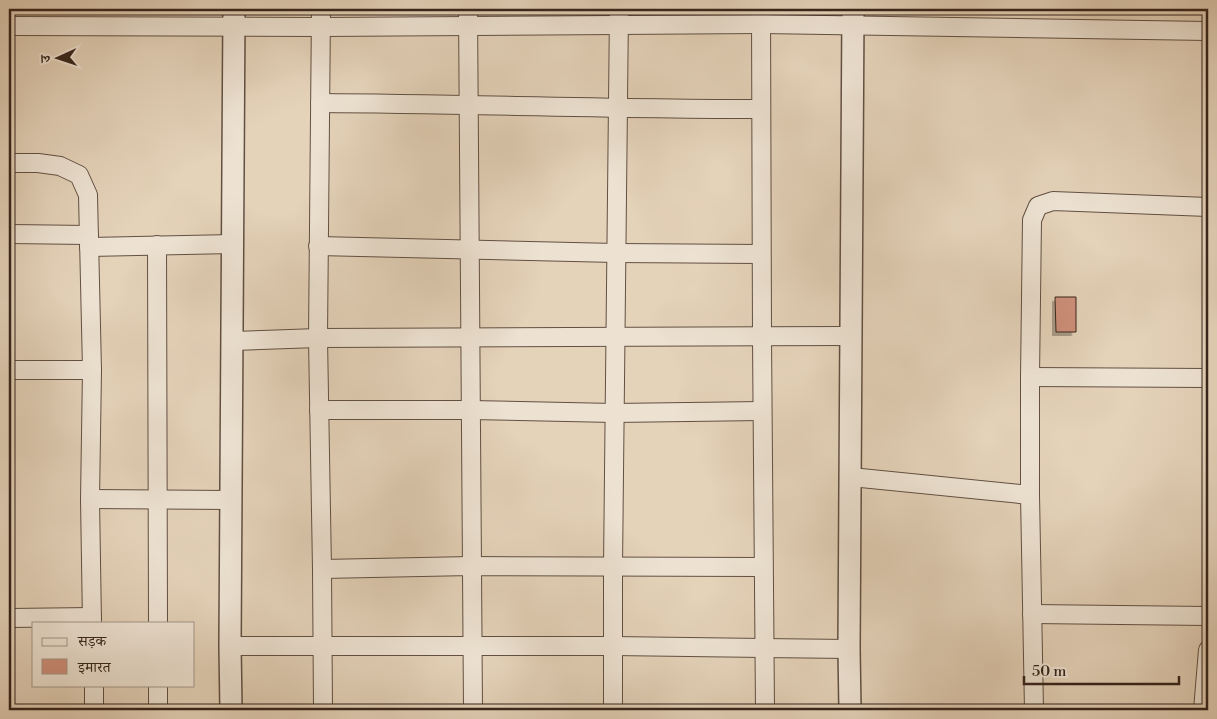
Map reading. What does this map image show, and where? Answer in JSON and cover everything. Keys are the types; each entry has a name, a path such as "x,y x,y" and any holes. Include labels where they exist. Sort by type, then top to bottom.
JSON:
{"street":[{"path":"321,9 318,410 322,569 322,710"},
{"path":"468,9 473,710"},
{"path":"613,710 614,413 619,16"},
{"path":"9,26 234,17 321,28 468,26 619,16 761,16 853,17 1208,31"},
{"path":"761,16 765,710"},
{"path":"231,710 234,17"},
{"path":"850,710 848,649 851,477 850,336 853,17"},
{"path":"320,103 469,104 618,109 761,109"},
{"path":"9,163 38,163 60,166 79,175 88,195 92,370 90,499 92,620 9,618"},
{"path":"1034,710 1030,495 1032,220 1038,206 1053,201 1208,206"},
{"path":"9,234 158,245 233,244"},
{"path":"158,245 158,622"},
{"path":"318,246 471,248 616,253 761,254"},
{"path":"232,341 318,338 762,338 850,336"},
{"path":"9,370 92,370"},
{"path":"1030,377 1208,378"},
{"path":"318,410 470,410 614,413 762,411"},
{"path":"851,477 1030,495"},
{"path":"90,499 231,500"},
{"path":"322,569 471,566 763,567"},
{"path":"1032,614 1208,616"},
{"path":"230,646 613,646 848,649"},
{"path":"1203,710 1208,650"},
{"path":"94,686 94,710"},
{"path":"158,686 158,710"}],"building":[{"path":"1055,297 1076,297 1076,332 1056,332"}]}
